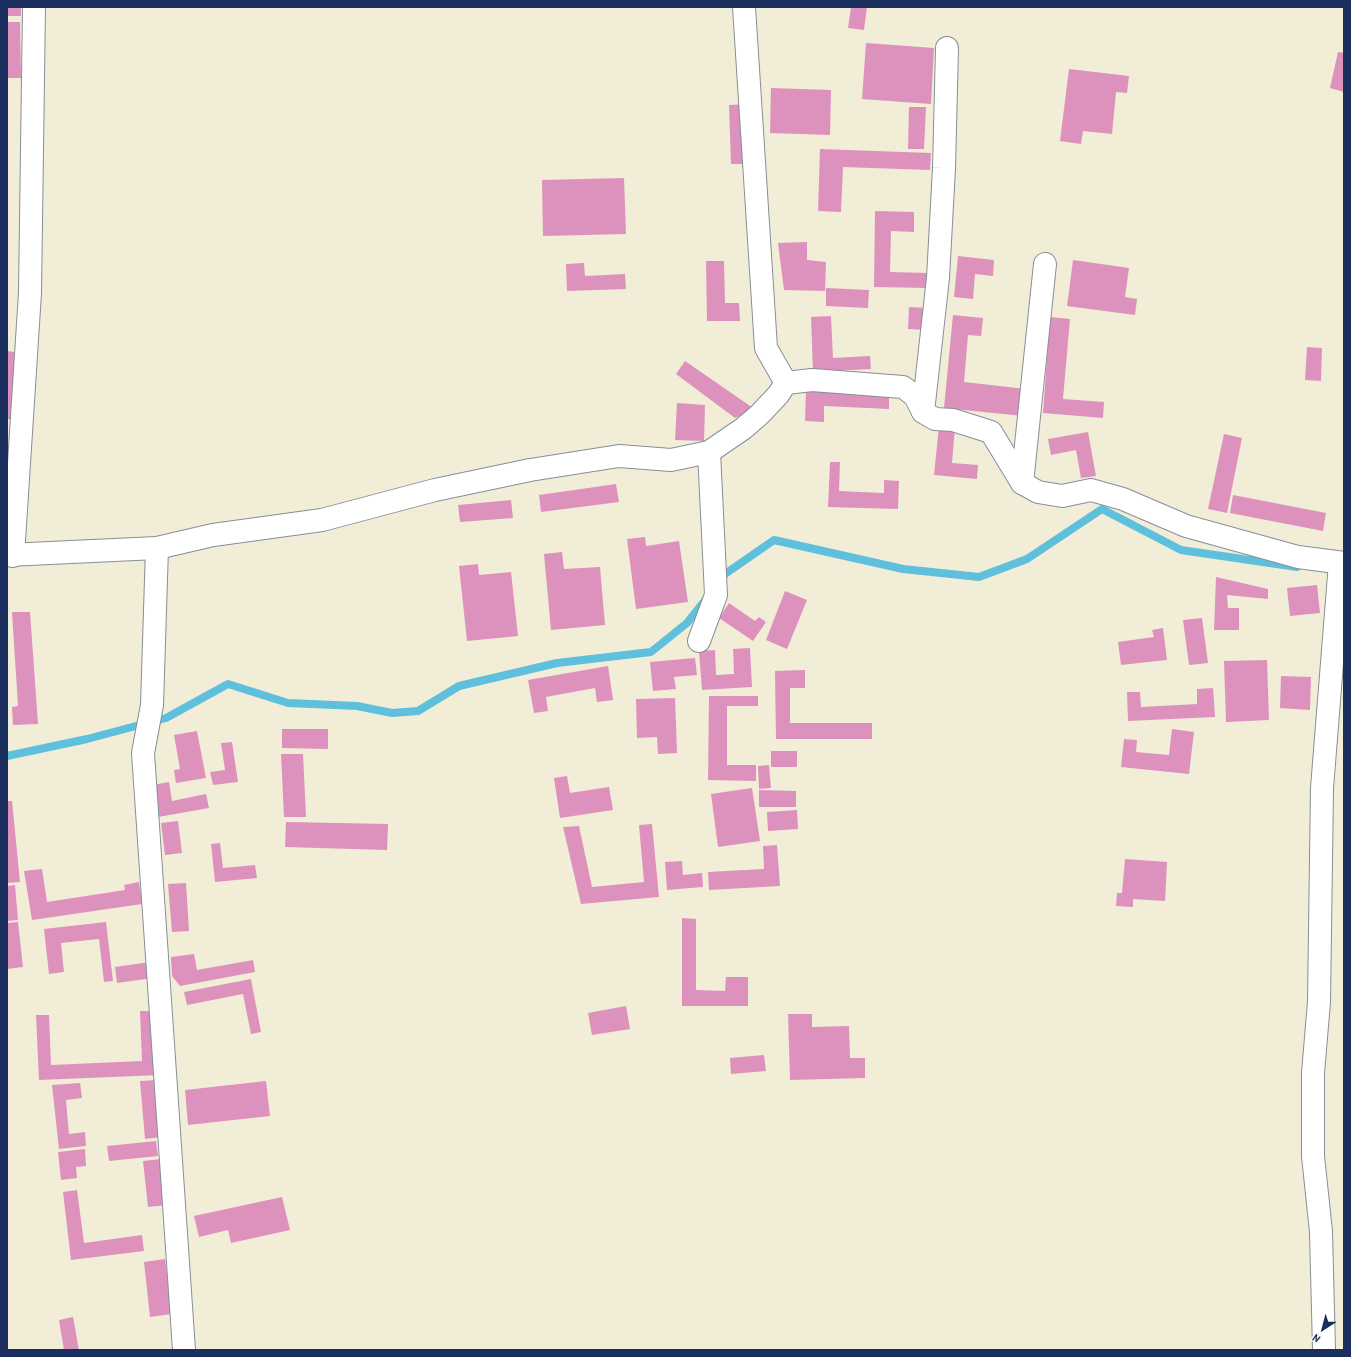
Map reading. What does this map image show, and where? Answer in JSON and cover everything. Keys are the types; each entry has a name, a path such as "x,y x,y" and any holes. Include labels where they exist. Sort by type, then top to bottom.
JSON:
{"street":[{"path":"34,7 30,293 10,556 157,548 213,535 322,520 435,490 530,470 619,456 671,460 708,452 744,428 759,415 778,395 786,383 812,380 903,387 915,396 923,412 935,419 953,420 991,432 1022,483 1038,492 1062,496 1091,490 1123,499 1186,526 1298,557 1342,563 1322,788 1319,1002 1313,1073 1313,1156 1321,1232 1324,1350"},
{"path":"744,7 766,348 786,383"},
{"path":"923,412 938,278 944,168 948,48"},
{"path":"1022,483 1045,264"},
{"path":"700,641 716,595 716,572 708,452"},
{"path":"157,548 152,705 144,753 184,1350"}],"building":[{"path":"7,7 21,7 21,16 7,16"},
{"path":"851,7 867,7 864,30 848,28"},
{"path":"7,22 20,22 21,78 7,78"},
{"path":"866,43 934,48 931,104 862,99"},
{"path":"1338,52 1344,53 1344,92 1330,88"},
{"path":"1069,69 1129,76 1127,93 1116,92 1112,134 1083,131 1081,144 1060,141"},
{"path":"771,88 831,90 830,135 770,133"},
{"path":"748,104 750,164 731,164 729,105"},
{"path":"909,107 926,107 924,149 908,149"},
{"path":"820,149 931,153 930,170 843,167 841,212 818,211"},
{"path":"624,178 626,234 543,236 542,180"},
{"path":"875,211 914,212 914,232 891,231 890,272 928,273 927,288 874,287"},
{"path":"807,242 807,260 826,262 825,291 784,290 778,243"},
{"path":"958,256 994,260 993,276 975,274 973,299 954,297"},
{"path":"1073,260 1129,268 1125,297 1137,299 1135,315 1067,306"},
{"path":"706,261 724,261 725,303 739,303 740,321 707,321"},
{"path":"584,263 585,276 625,274 626,289 567,291 566,264"},
{"path":"826,288 869,290 868,308 826,306"},
{"path":"909,307 928,308 927,330 908,329"},
{"path":"953,315 983,318 981,336 968,335 964,382 1026,389 1023,416 944,408"},
{"path":"831,316 833,358 870,356 871,369 813,372 811,317"},
{"path":"1050,317 1070,319 1063,399 1104,402 1103,418 1043,413"},
{"path":"1307,347 1322,348 1321,381 1305,380"},
{"path":"7,351 21,353 16,420 7,419"},
{"path":"685,361 756,410 735,418 676,374"},
{"path":"806,390 889,394 889,409 824,406 824,422 805,421"},
{"path":"677,403 705,405 704,441 675,440"},
{"path":"939,426 955,428 952,463 978,465 977,479 934,475"},
{"path":"1088,432 1096,476 1081,478 1076,450 1051,455 1048,439"},
{"path":"1224,434 1242,438 1227,513 1208,509"},
{"path":"830,462 840,462 839,491 884,493 884,480 899,481 898,509 828,507"},
{"path":"616,484 619,502 541,512 539,495"},
{"path":"1233,495 1326,513 1323,531 1230,513"},
{"path":"511,500 513,518 460,522 458,505"},
{"path":"645,537 646,546 679,541 688,602 636,609 627,539"},
{"path":"562,552 564,569 600,567 605,625 551,630 544,554"},
{"path":"478,564 479,575 511,572 518,636 467,641 459,566"},
{"path":"1216,577 1268,589 1268,599 1227,595 1228,608 1239,608 1239,630 1214,630"},
{"path":"1317,585 1320,613 1290,616 1287,588"},
{"path":"785,591 807,600 787,649 766,640"},
{"path":"729,603 755,621 759,617 766,622 753,641 719,618"},
{"path":"12,612 30,612 38,724 13,725 12,707 18,706"},
{"path":"1202,618 1208,663 1189,665 1183,620"},
{"path":"1163,628 1167,660 1121,665 1118,642 1154,637 1152,630"},
{"path":"750,648 752,687 702,690 699,651 715,650 716,675 734,674 733,649"},
{"path":"695,658 697,675 674,677 676,689 653,691 650,662"},
{"path":"1267,660 1269,720 1226,722 1224,661"},
{"path":"608,666 613,700 597,702 595,688 546,697 548,711 534,713 528,680"},
{"path":"805,670 805,688 790,688 790,723 872,723 872,739 776,739 775,671"},
{"path":"1281,676 1311,677 1310,710 1280,708"},
{"path":"1213,688 1215,717 1128,721 1127,692 1140,692 1141,707 1197,704 1197,689"},
{"path":"709,696 758,696 758,706 727,706 727,765 756,765 756,781 708,780"},
{"path":"675,698 677,753 658,754 657,737 637,738 636,699"},
{"path":"282,729 328,729 328,749 282,748"},
{"path":"1172,729 1194,732 1189,774 1121,767 1124,739 1137,740 1136,752 1169,755"},
{"path":"197,731 206,778 176,783 174,770 180,769 174,735"},
{"path":"232,742 238,782 213,785 210,772 225,770 221,743"},
{"path":"771,751 797,751 797,767 771,767"},
{"path":"281,754 303,754 306,817 284,817"},
{"path":"769,765 771,788 759,789 758,766"},
{"path":"567,776 570,793 609,787 613,810 560,818 554,778"},
{"path":"169,782 172,801 206,794 209,808 158,817 152,785"},
{"path":"752,788 760,841 718,847 711,794"},
{"path":"759,790 796,791 796,807 759,807"},
{"path":"7,801 12,801 20,882 7,883"},
{"path":"797,810 798,829 768,831 767,812"},
{"path":"178,821 182,853 165,855 161,823"},
{"path":"286,822 388,824 387,850 285,847"},
{"path":"652,824 659,897 581,904 563,827 579,826 592,887 644,882 639,825"},
{"path":"220,843 223,868 255,865 257,878 215,882 211,844"},
{"path":"777,845 780,886 709,890 708,872 764,869 763,846"},
{"path":"1125,859 1167,862 1165,901 1133,899 1133,907 1116,906 1117,893 1122,893"},
{"path":"682,861 683,875 702,873 703,887 667,890 665,862"},
{"path":"42,869 47,902 125,890 124,885 139,882 142,904 32,920 24,871"},
{"path":"186,883 189,931 172,932 168,884"},
{"path":"15,885 18,920 7,921 7,886"},
{"path":"682,918 696,919 696,990 725,991 726,977 748,977 748,1006 682,1006"},
{"path":"18,922 23,967 7,969 7,923"},
{"path":"106,922 113,981 104,982 99,939 61,943 64,972 49,974 44,929"},
{"path":"194,954 197,970 253,960 255,972 180,986 172,976 171,957"},
{"path":"150,962 153,978 117,983 115,967"},
{"path":"251,979 261,1032 251,1034 243,994 187,1005 184,992"},
{"path":"626,1006 630,1029 592,1035 588,1013"},
{"path":"140,1011 157,1011 160,1075 39,1080 36,1015 49,1015 51,1065 142,1061"},
{"path":"788,1014 812,1014 812,1027 849,1026 850,1058 865,1058 865,1078 790,1080"},
{"path":"764,1055 766,1071 731,1074 730,1058"},
{"path":"158,1080 163,1137 145,1139 140,1081"},
{"path":"266,1081 270,1116 188,1125 185,1090"},
{"path":"80,1083 82,1098 66,1100 69,1134 85,1132 86,1146 59,1149 52,1085"},
{"path":"156,1141 158,1156 109,1161 107,1146"},
{"path":"85,1149 86,1166 76,1167 77,1178 61,1180 58,1152"},
{"path":"161,1159 167,1205 148,1207 143,1161"},
{"path":"77,1190 84,1243 142,1235 144,1251 71,1260 63,1192"},
{"path":"282,1197 290,1230 231,1243 228,1230 199,1237 194,1216"},
{"path":"165,1259 172,1314 150,1317 144,1262"},
{"path":"73,1317 79,1350 64,1350 59,1320"}],"waterway":[{"path":"720,581 725,574 774,540 903,569 979,577 1027,559 1102,509 1181,550 1297,567"},
{"path":"7,756 87,739 166,718 228,684 288,703 357,706 392,713 418,711 459,686 557,663 651,652 687,623 707,598"}]}
